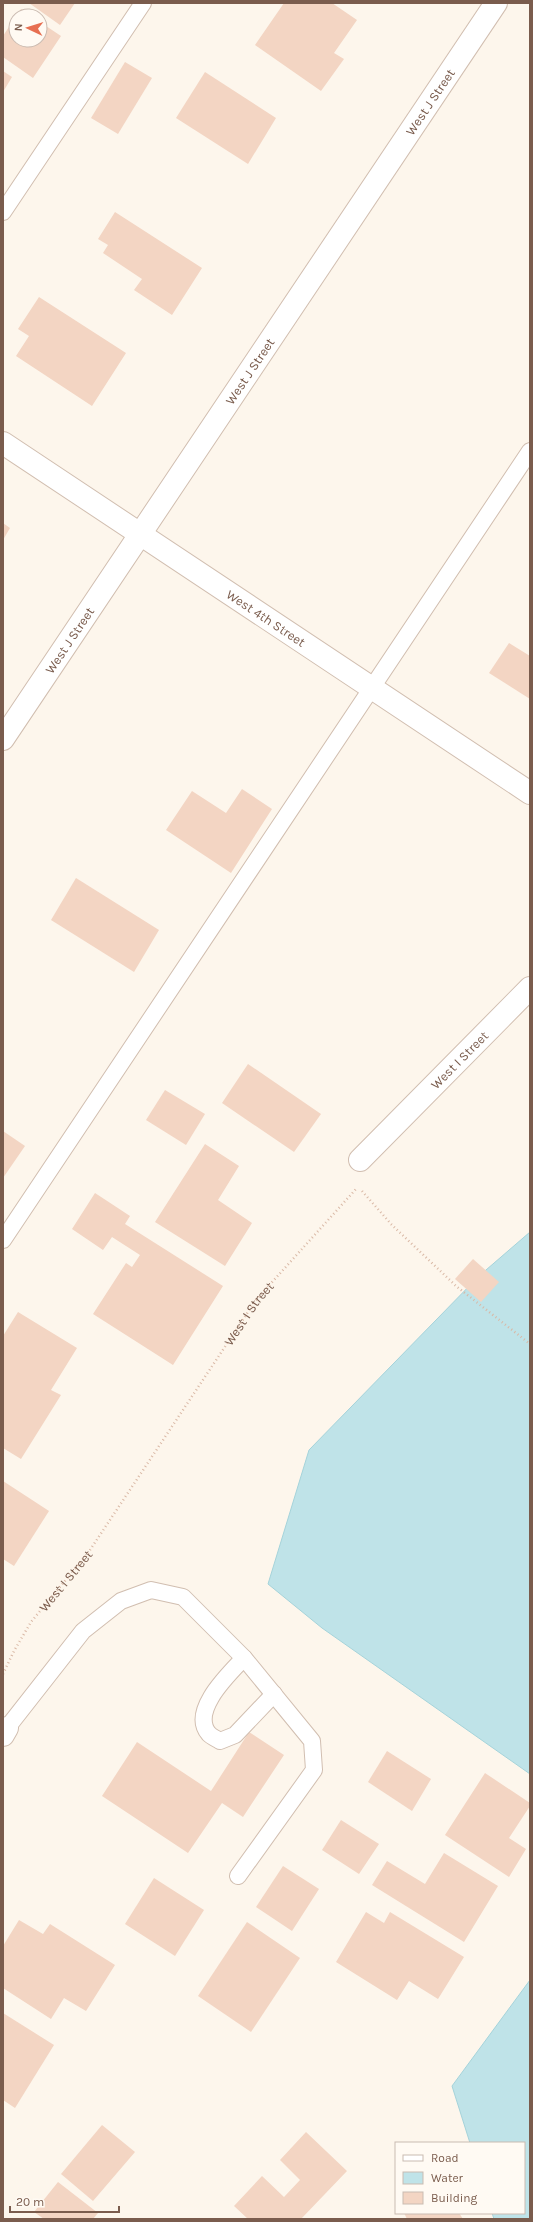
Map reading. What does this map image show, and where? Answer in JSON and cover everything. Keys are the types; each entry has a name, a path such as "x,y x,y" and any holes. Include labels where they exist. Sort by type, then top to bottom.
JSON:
{"street":[{"name":"West J Street","path":"3,739 496,3"},
{"name":"West 4th Street","path":"3,443 530,792"},
{"name":"West I Street","path":"360,1160 530,988"}],"lane":[{"path":"3,212 143,3"},
{"path":"3,1240 530,451"},
{"path":"5,1732 83,1631 121,1601 151,1590 183,1597 244,1658 312,1742 314,1770 238,1876"},
{"path":"244,1658 218,1687 206,1705 205,1723 209,1734 220,1741 235,1735 274,1694"}],"path":[{"name":"West I Street","path":"3,1674 14,1651 31,1622 88,1554 256,1300 358,1186 391,1224 456,1286 530,1344"}],"water":[{"path":"530,1232 530,1774 322,1628 268,1584 309,1450 479,1276"},
{"path":"530,1980 530,2219 494,2219 492,2214 525,2214 525,2142 470,2142 452,2086"}],"building":[{"path":"29,3 75,3 60,25 48,16 48,8 36,8"},
{"path":"284,3 332,3 357,20 334,53 344,59 321,91 255,45"},
{"path":"48,27 61,36 33,78 3,57 3,36 8,28 8,48 48,48"},
{"path":"125,62 152,78 118,134 91,118"},
{"path":"3,71 12,77 3,92"},
{"path":"205,72 276,118 248,164 176,118"},
{"path":"115,212 202,268 172,315 134,290 142,279 103,253 108,245 98,239"},
{"path":"39,297 126,353 92,406 16,356 29,336 18,329"},
{"path":"3,523 10,528 3,540"},
{"path":"509,643 530,656 530,699 489,673"},
{"path":"242,789 272,809 231,873 166,830 192,791 226,813"},
{"path":"76,878 159,930 134,972 51,920"},
{"path":"248,1064 321,1114 294,1152 222,1103"},
{"path":"165,1090 205,1114 186,1145 146,1120"},
{"path":"3,1131 25,1146 3,1178"},
{"path":"205,1144 239,1166 218,1200 252,1223 225,1266 155,1222"},
{"path":"95,1193 130,1216 125,1224 223,1286 173,1365 93,1314 126,1263 132,1267 140,1255 112,1237 103,1250 72,1229"},
{"path":"473,1259 499,1282 481,1302 455,1279"},
{"path":"18,1312 77,1348 51,1390 61,1395 21,1459 3,1448 3,1336"},
{"path":"3,1481 49,1511 14,1566 3,1559"},
{"path":"249,1732 284,1755 243,1817 222,1803 188,1853 102,1796 137,1742 211,1791"},
{"path":"387,1751 431,1779 412,1811 368,1782"},
{"path":"485,1773 530,1803 530,1806 509,1838 526,1849 509,1877 445,1835"},
{"path":"341,1820 379,1844 359,1874 322,1850"},
{"path":"444,1853 498,1886 464,1942 372,1885 387,1861 425,1884"},
{"path":"283,1866 319,1889 292,1931 256,1907"},
{"path":"154,1878 204,1910 175,1956 125,1924"},
{"path":"366,1912 384,1923 390,1912 464,1957 438,1999 409,1981 397,2000 336,1962"},
{"path":"19,1920 43,1934 50,1924 115,1965 86,2011 64,1998 51,2019 3,1988 3,1946"},
{"path":"247,1922 300,1958 251,2032 198,1996"},
{"path":"3,2013 54,2045 15,2108 3,2100"},
{"path":"102,2125 135,2152 93,2201 61,2174"},
{"path":"306,2132 347,2171 301,2219 248,2219 234,2206 262,2176 284,2197 300,2180 280,2160"},
{"path":"58,2182 98,2213 93,2219 44,2219 34,2212"},
{"path":"404,2214 460,2214 463,2219 407,2219"}]}
